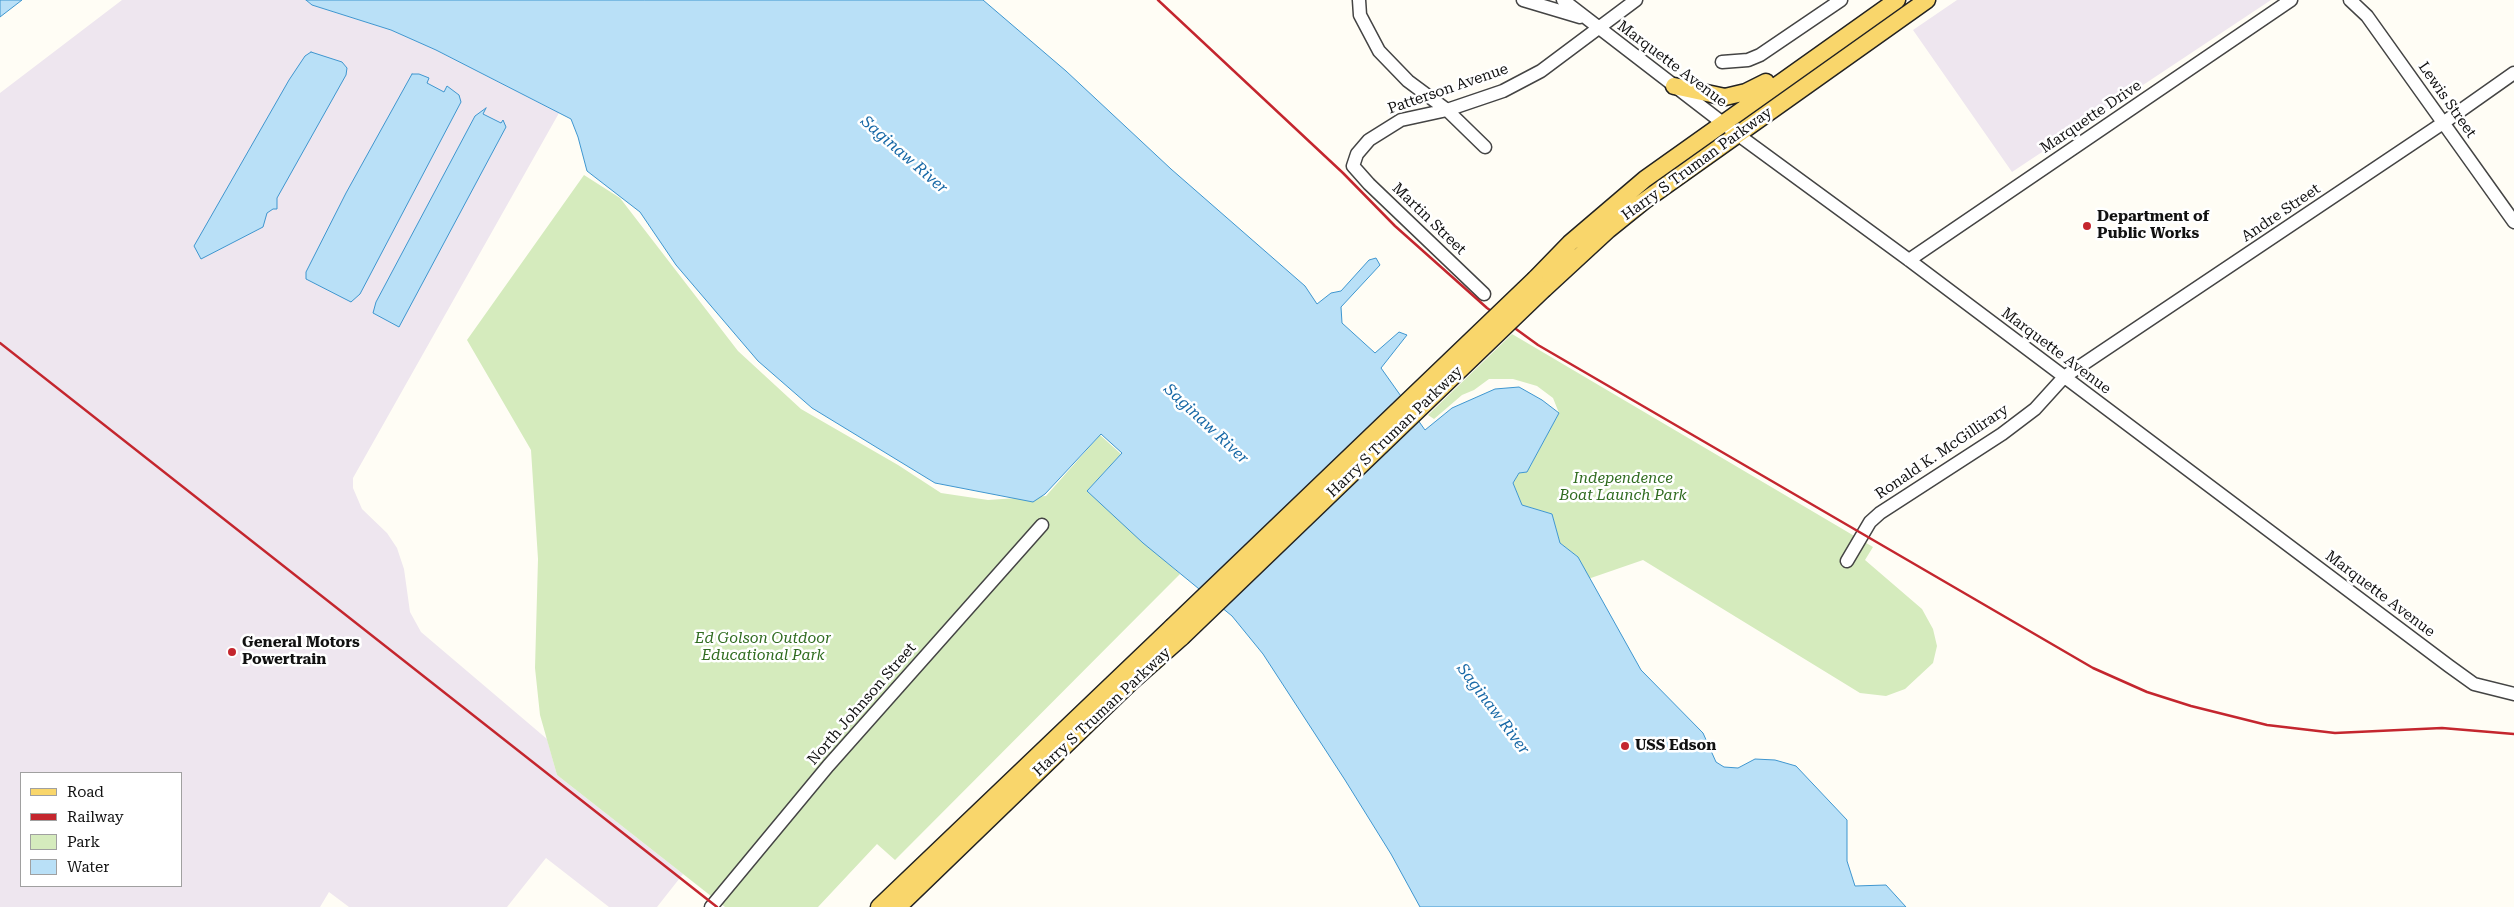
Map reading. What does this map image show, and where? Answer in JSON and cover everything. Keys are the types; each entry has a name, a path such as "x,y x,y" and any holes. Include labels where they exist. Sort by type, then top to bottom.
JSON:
{"main road":[{"name":"Harry S Truman Parkway","path":"1540,284 1570,242 1618,200 1802,66 1897,0"},
{"name":"Harry S Truman Parkway","path":"879,907 1177,632 1540,284 1608,230 1737,134 1927,0"},
{"path":"1674,86 1717,96 1735,96 1802,66"},
{"name":"Harry S Truman Parkway","path":"898,907 1130,683 1177,632"}],"street":[{"path":"1359,0 1360,14 1379,51 1408,81 1447,110 1485,147"},
{"name":"Marquette Avenue","path":"1523,0 1586,19"},
{"name":"Marquette Avenue","path":"1562,0 1737,134 1909,260 2449,666 2474,684 2514,694"},
{"name":"Patterson Avenue","path":"1353,166 1357,154 1369,140 1384,129 1401,120 1447,110 1503,91 1541,71 1597,27 1636,0"},
{"path":"1722,62 1748,60 1760,55 1841,0"},
{"name":"Marquette Drive","path":"1909,260 2290,0"},
{"name":"Lewis Street","path":"2350,0 2367,16 2514,222"},
{"name":"Andre Street","path":"2064,378 2443,123 2514,73"},
{"name":"Martin Street","path":"1353,166 1369,184 1484,294"},
{"name":"Ronald K. McGillirary","path":"1846,561 1870,522 1880,513 2002,434 2034,408 2064,378"},
{"name":"North Johnson Street","path":"711,907 828,766 1042,525"}],"shaded area":[{"name":"General Motors Powertrain","path":"122,0 306,0 312,5 391,30 436,50 559,113 353,478 353,488 362,509 387,533 397,548 404,569 410,612 421,632 547,739 557,775 683,874 657,907 609,907 546,858 507,907 349,907 329,892 320,907 0,907 0,93"},
{"path":"1957,0 2271,0 2012,172 1913,30"}],"green space":[{"name":"Ed Golson Outdoor Educational Park","path":"584,175 620,198 738,351 801,409 898,465 941,493 988,500 1046,496 1100,435 1121,454 1087,491 1180,574 895,860 877,844 818,907 725,907 557,775 540,715 535,668 538,559 531,450 467,340"},
{"name":"Independence Boat Launch Park","path":"1512,334 1873,547 1865,560 1922,609 1933,629 1937,646 1933,663 1905,689 1886,696 1860,693 1643,560 1588,579 1578,557 1560,543 1552,514 1522,505 1513,483 1519,473 1527,472 1559,413 1553,398 1537,386 1513,379 1489,379 1474,390 1462,395 1434,419 1428,415"}],"water":[{"path":"0,0 22,0 0,17"},
{"name":"Saginaw River","path":"306,0 983,0 1066,71 1171,169 1305,286 1317,304 1331,293 1341,291 1369,260 1376,258 1380,265 1341,307 1342,323 1375,353 1399,332 1407,335 1381,368 1425,430 1452,408 1495,389 1519,387 1542,400 1559,413 1527,472 1519,473 1513,483 1522,505 1552,514 1560,543 1578,557 1641,670 1703,733 1716,762 1724,767 1738,768 1755,759 1775,760 1796,766 1847,820 1847,861 1855,886 1886,885 1906,907 1420,907 1391,854 1263,654 1232,616 1143,543 1087,491 1122,453 1101,434 1045,494 1033,502 935,483 812,408 758,361 676,265 640,212 587,171 571,119 436,50 391,30 312,5"},
{"path":"311,52 342,62 347,68 346,75 277,198 277,209 267,213 263,227 201,259 194,246 289,80 305,56"},
{"path":"412,74 419,74 429,78 427,83 444,92 447,86 459,95 461,102 360,294 351,302 306,279 306,272 346,193"},
{"path":"486,108 483,114 501,123 503,120 506,127 399,327 373,313 376,302 475,116"}],"railway":[{"path":"1158,0 1343,173 1395,226 1487,308 1538,345 2093,668 2147,692 2191,706 2267,725 2335,733 2442,728 2514,734"},
{"path":"0,343 717,907"}],"place":[{"name":"Department of Public Works","path":"2087,226"},
{"name":"General Motors Powertrain","path":"232,652"},
{"name":"USS Edson","path":"1625,746"}]}
